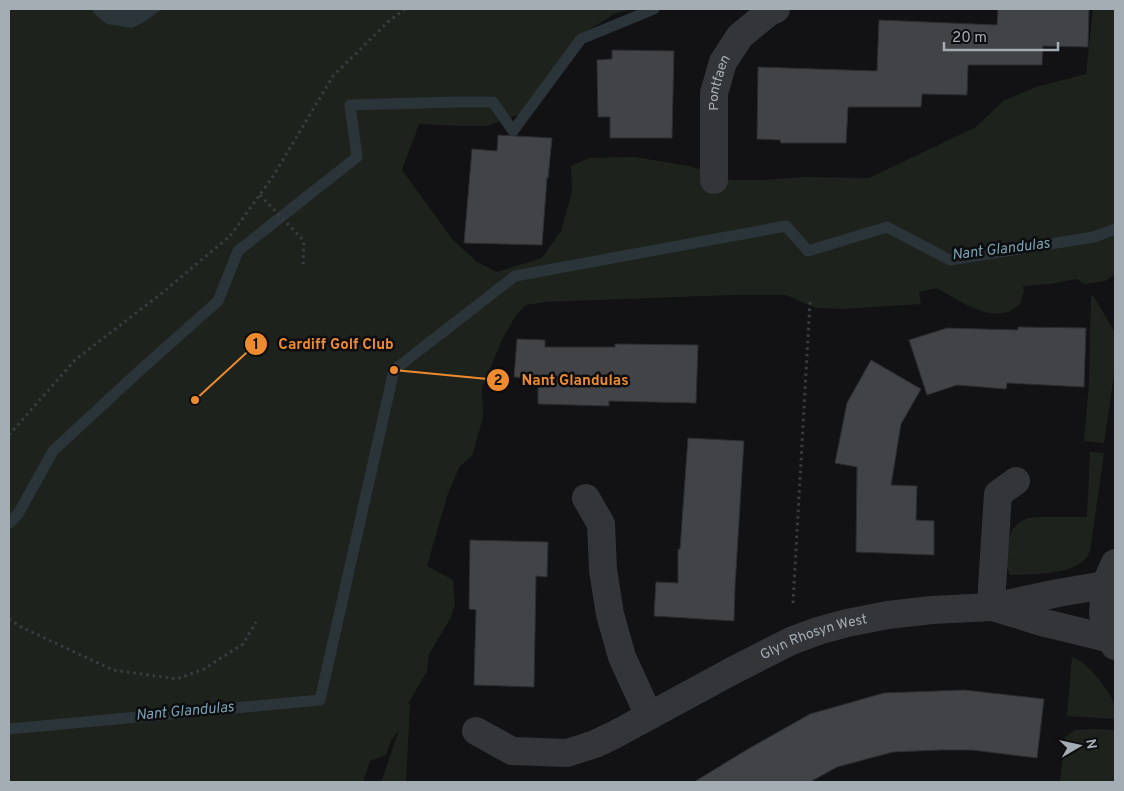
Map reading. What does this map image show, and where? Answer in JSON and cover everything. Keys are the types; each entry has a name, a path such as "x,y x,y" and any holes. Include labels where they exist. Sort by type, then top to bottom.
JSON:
{"street":[{"name":"Pontfaen","path":"714,180 714,93 722,62 740,36 768,12 776,9"},
{"path":"992,606 998,494 1016,481"},
{"path":"586,498 601,524 603,570 610,614 622,657 649,716"},
{"name":"Glyn Rhosyn West","path":"476,731 512,751 567,753 595,744 734,670 818,631 888,615 992,606 1058,593 1110,574"},
{"path":"1110,574 1103,614 1113,643"},
{"name":"Glyn Rhosyn West","path":"992,606 1113,643"}],"path":[{"path":"9,435 75,360 162,293 230,236 272,178 332,76 405,9"},
{"path":"260,195 304,241 303,264"},
{"path":"791,642 810,302"},
{"path":"9,619 22,628 113,670 177,679 204,669 243,644 256,622"}],"shaded area":[{"path":"9,9 632,9 614,14 574,39 555,80 537,108 487,126 419,124 402,170 453,240 477,262 497,272 542,258 561,231 572,192 571,166 589,158 635,157 689,166 731,180 804,177 869,178 976,127 1003,101 1036,87 1086,74 1093,9 1115,9 1115,274 1105,281 1085,284 1076,279 1050,284 1023,286 1024,291 1020,304 1009,311 998,314 979,310 936,288 919,292 921,304 843,309 816,308 786,295 731,295 545,302 526,305 516,315 502,340 482,388 483,418 472,456 460,466 448,493 427,566 453,580 455,604 450,619 429,654 427,671 408,704 410,704 406,782 381,782 399,730 391,741 386,755 370,761 363,782 9,782"},
{"path":"91,9 162,9 132,28 107,24"},
{"path":"1093,295 1115,333 1115,368 1104,443 1084,441 1089,383 1091,296"},
{"path":"1090,452 1104,453 1090,551 1085,559 1077,565 1055,572 1010,575 1007,568 1007,543 1012,530 1020,522 1028,518 1039,517 1087,517"},
{"path":"1072,657 1084,664 1109,693 1115,707 1115,719 1067,716"},
{"path":"1075,730 1115,730 1115,782 1060,782 1065,737"}],"building":[{"path":"998,9 1089,9 1088,47 1043,46 1042,65 968,65 967,95 922,94 921,107 848,107 846,143 781,143 780,140 757,139 758,67 877,71 879,20 997,25"},
{"path":"612,50 674,51 672,138 610,138 610,117 598,117 597,60 612,59"},
{"path":"498,135 552,138 542,245 464,243 472,149 497,151"},
{"path":"1018,327 1086,328 1084,387 1007,383 1006,389 957,385 927,395 909,340 947,328 1018,330"},
{"path":"517,339 545,340 545,347 615,347 615,344 698,345 696,403 609,401 609,406 538,404 538,378 514,377"},
{"path":"871,360 921,389 901,424 891,485 917,486 916,520 934,521 934,555 856,552 857,467 835,463 847,403"},
{"path":"688,438 744,441 734,621 654,616 656,582 678,583 678,549 680,549"},
{"path":"470,540 548,542 547,577 536,576 534,687 474,685 476,610 469,609"},
{"path":"964,690 1044,699 1037,758 972,750 893,752 837,767 810,782 694,782 810,714 884,693"}],"waterway":[{"path":"9,523 18,514 53,451 218,301 238,251 357,157 350,105 493,102 513,131 581,39 654,9"},
{"name":"Nant Glandulas","path":"9,729 320,700 394,370 515,276 786,226 808,251 887,227 950,260 1094,237 1115,229"}],"place":[{"name":"Nant Glandulas","path":"394,370"},
{"name":"Cardiff Golf Club","path":"195,400"}]}
